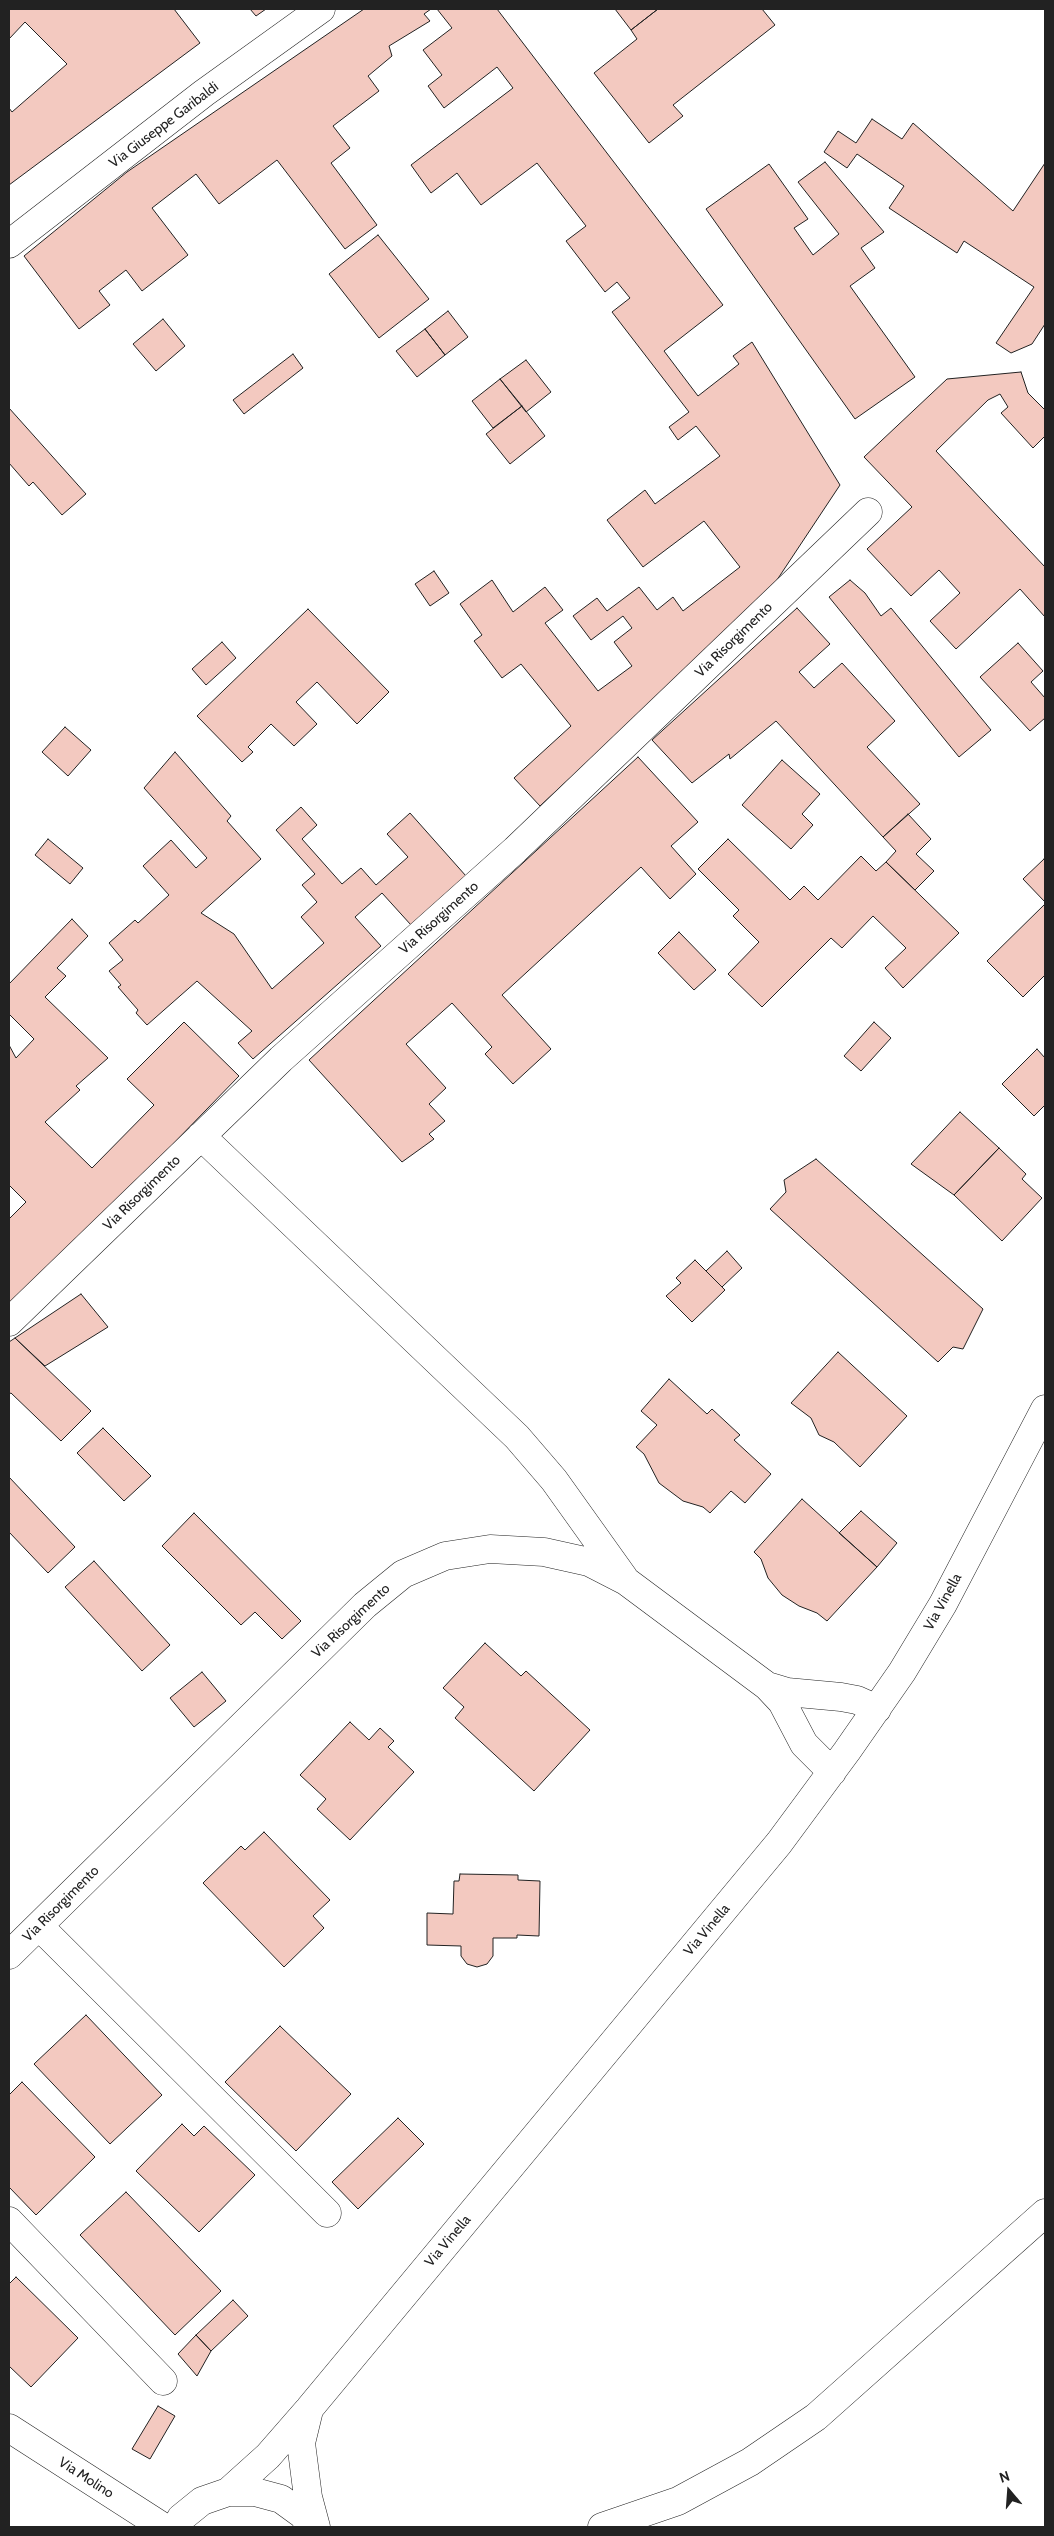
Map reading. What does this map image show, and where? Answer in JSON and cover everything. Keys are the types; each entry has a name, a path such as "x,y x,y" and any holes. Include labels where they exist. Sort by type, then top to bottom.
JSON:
{"street":[{"name":"Via Giuseppe Garibaldi","path":"9,244 204,93 321,9"},
{"name":"Via Risorgimento","path":"9,1322 281,1059 515,850 868,512"},
{"path":"201,1136 517,1437 554,1480 626,1581"},
{"name":"Via Vinella","path":"228,2492 268,2456 309,2409 780,1843 876,1709 943,1604 1045,1409"},
{"name":"Via Risorgimento","path":"9,1955 358,1612 403,1574 446,1556 490,1549 544,1552 589,1562 626,1581 767,1686"},
{"path":"767,1686 787,1692 857,1700 876,1709"},
{"path":"767,1686 782,1702 804,1744 832,1772"},
{"path":"39,1926 327,2213"},
{"path":"602,2527 678,2501 750,2462 816,2416 1045,2213"},
{"path":"9,2221 163,2381"},
{"path":"309,2409 301,2443 308,2497 316,2527"},
{"name":"Via Molino","path":"9,2428 164,2527"},
{"path":"176,2527 181,2518 202,2501 228,2492 255,2492 280,2499 303,2515 311,2527"}],"building":[{"path":"9,9 174,9 200,43 9,185 9,108 12,112 67,64 25,22 9,39"},
{"path":"250,9 266,9 256,16"},
{"path":"364,9 431,9 424,14 430,21 389,46 392,56 368,76 379,91 333,126 350,148 331,163 377,225 345,249 277,160 219,204 196,174 152,208 188,255 142,291 126,270 99,291 110,305 79,329 24,256 127,172"},
{"path":"437,9 497,9 723,305 664,351 698,396 739,364 733,356 752,342 840,485 769,592 540,806 514,778 571,726 521,664 502,678 474,641 482,635 460,604 492,580 513,612 545,587 563,610 545,623 598,691 632,666 614,642 632,628 623,616 591,640 573,616 597,598 607,611 639,587 657,610 673,597 683,611 740,567 704,521 643,567 607,520 645,490 655,504 720,456 696,426 678,440 669,427 689,412 612,312 630,298 617,282 605,292 566,241 586,226 537,163 481,205 457,173 431,193 411,165 513,88 497,67 444,108 428,86 442,75 423,50 452,28"},
{"path":"615,9 658,9 631,30"},
{"path":"658,9 762,9 775,25 673,105 683,116 649,143 594,73 637,39 631,30"},
{"path":"872,119 902,139 913,123 1013,211 1045,163 1045,324 1032,344 1011,353 996,343 1034,287 964,241 957,253 889,208 904,186 857,154 847,168 824,152 838,131 856,143"},
{"path":"825,162 884,232 861,248 875,268 850,286 915,377 855,419 706,209 769,164 808,219 794,228 813,255 839,234 798,182"},
{"path":"378,235 429,299 379,338 329,274"},
{"path":"448,311 468,337 445,355 425,329"},
{"path":"163,319 185,346 156,371 133,344"},
{"path":"425,329 445,355 417,377 396,351"},
{"path":"293,354 303,368 244,414 233,400"},
{"path":"526,360 551,392 526,412 500,379"},
{"path":"1021,372 1028,393 1045,410 1045,436 1033,448 1001,413 1008,407 1000,394 988,400 936,451 1045,567 1045,617 1020,589 956,649 930,621 960,593 939,570 911,596 867,549 912,507 864,457 947,379"},
{"path":"500,379 522,406 493,428 472,401"},
{"path":"522,406 545,436 510,464 486,434"},
{"path":"9,408 86,494 62,515 33,482 29,486 9,463"},
{"path":"434,571 449,593 430,606 415,584"},
{"path":"850,580 865,593 881,616 891,608 991,730 959,757 829,597"},
{"path":"797,608 830,644 799,672 814,688 842,663 895,721 867,747 920,804 883,837 776,721 730,759 729,754 692,783 652,740"},
{"path":"308,609 389,692 357,724 317,682 296,702 317,724 294,746 271,724 248,747 253,752 242,762 197,716"},
{"path":"222,642 236,658 206,685 192,669"},
{"path":"1018,643 1043,671 1031,682 1045,698 1045,718 1030,731 980,677"},
{"path":"65,727 91,750 68,776 42,752"},
{"path":"175,752 231,816 227,821 261,859 201,913 234,934 272,989 324,943 301,917 317,902 302,885 315,874 276,830 301,807 317,825 302,839 342,884 361,868 376,885 408,857 387,834 410,813 466,876 411,925 382,893 355,917 381,946 253,1059 238,1043 252,1031 197,981 147,1025 136,1013 138,1010 118,987 121,985 109,971 123,960 109,943 135,920 138,923 169,895 143,866 171,840 196,868 207,858 144,788"},
{"path":"638,757 698,822 671,846 696,874 670,899 641,867 502,995 551,1049 513,1084 485,1054 492,1047 452,1003 406,1044 446,1088 429,1104 445,1121 429,1134 434,1139 402,1162 309,1060"},
{"path":"782,760 820,794 802,814 813,825 791,849 742,805"},
{"path":"908,814 931,839 916,854 934,871 915,890 886,862 896,851 883,837"},
{"path":"48,839 83,868 70,884 35,855"},
{"path":"728,839 790,900 804,886 818,900 861,856 876,871 886,862 959,933 903,988 885,968 906,948 873,916 842,948 831,938 762,1007 728,974 759,942 733,916 739,910 698,869"},
{"path":"1045,860 1045,902 1023,879"},
{"path":"1045,904 1045,975 1023,997 987,961"},
{"path":"72,919 88,936 57,968 66,976 45,997 108,1058 76,1086 80,1090 45,1122 92,1168 154,1105 127,1079 184,1022 239,1076 9,1313 9,1219 26,1202 9,1185 9,1045 16,1058 34,1039 9,1014 9,984"},
{"path":"679,932 716,970 694,990 658,953"},
{"path":"874,1022 891,1038 861,1071 844,1056"},
{"path":"1037,1049 1045,1058 1045,1105 1034,1116 1002,1084"},
{"path":"960,1112 999,1148 954,1195 911,1164"},
{"path":"999,1148 1026,1174 1022,1179 1042,1198 1002,1241 954,1195"},
{"path":"816,1159 983,1309 963,1349 953,1347 938,1362 770,1209 786,1192 784,1180"},
{"path":"727,1251 742,1268 722,1287 706,1271"},
{"path":"695,1260 725,1290 692,1322 666,1296 681,1283 676,1278"},
{"path":"81,1294 108,1327 45,1366 15,1338"},
{"path":"15,1338 91,1411 61,1441 11,1393 9,1394 9,1342"},
{"path":"838,1352 907,1416 860,1467 834,1442 819,1435 811,1418 791,1403"},
{"path":"669,1379 707,1414 712,1409 740,1435 734,1440 771,1474 745,1503 731,1491 710,1513 703,1507 683,1501 659,1483 644,1454 636,1447 657,1425 641,1411"},
{"path":"103,1428 151,1476 124,1501 77,1453"},
{"path":"9,1477 75,1547 48,1573 9,1532"},
{"path":"802,1499 877,1567 827,1621 817,1613 799,1606 782,1595 768,1578 761,1559 754,1552"},
{"path":"861,1511 897,1543 877,1567 839,1533"},
{"path":"194,1513 301,1621 282,1639 255,1612 241,1625 162,1546"},
{"path":"94,1561 170,1645 142,1671 65,1587"},
{"path":"485,1643 521,1676 526,1671 590,1730 534,1791 455,1718 464,1707 443,1688"},
{"path":"202,1672 226,1701 194,1727 170,1698"},
{"path":"350,1722 369,1740 380,1728 394,1741 388,1747 414,1772 350,1840 317,1809 326,1799 300,1775"},
{"path":"264,1832 330,1900 313,1916 324,1928 284,1967 203,1883 241,1846 245,1850"},
{"path":"460,1874 518,1875 518,1880 540,1881 539,1936 517,1935 517,1938 493,1938 493,1956 487,1964 477,1967 467,1964 461,1956 461,1946 427,1945 427,1913 453,1914 454,1881 459,1881"},
{"path":"86,2015 162,2095 110,2144 34,2064"},
{"path":"280,2026 351,2094 296,2151 225,2082"},
{"path":"22,2082 95,2157 36,2215 9,2187 9,2095"},
{"path":"398,2118 424,2144 358,2209 332,2182"},
{"path":"182,2124 194,2136 204,2126 255,2175 199,2232 136,2171"},
{"path":"126,2192 221,2291 175,2335 80,2235"},
{"path":"16,2277 78,2338 31,2387 9,2366 9,2284"},
{"path":"233,2300 248,2316 211,2351 196,2335"},
{"path":"196,2335 211,2351 197,2376 178,2354"},
{"path":"158,2406 175,2416 150,2459 132,2449"}]}
